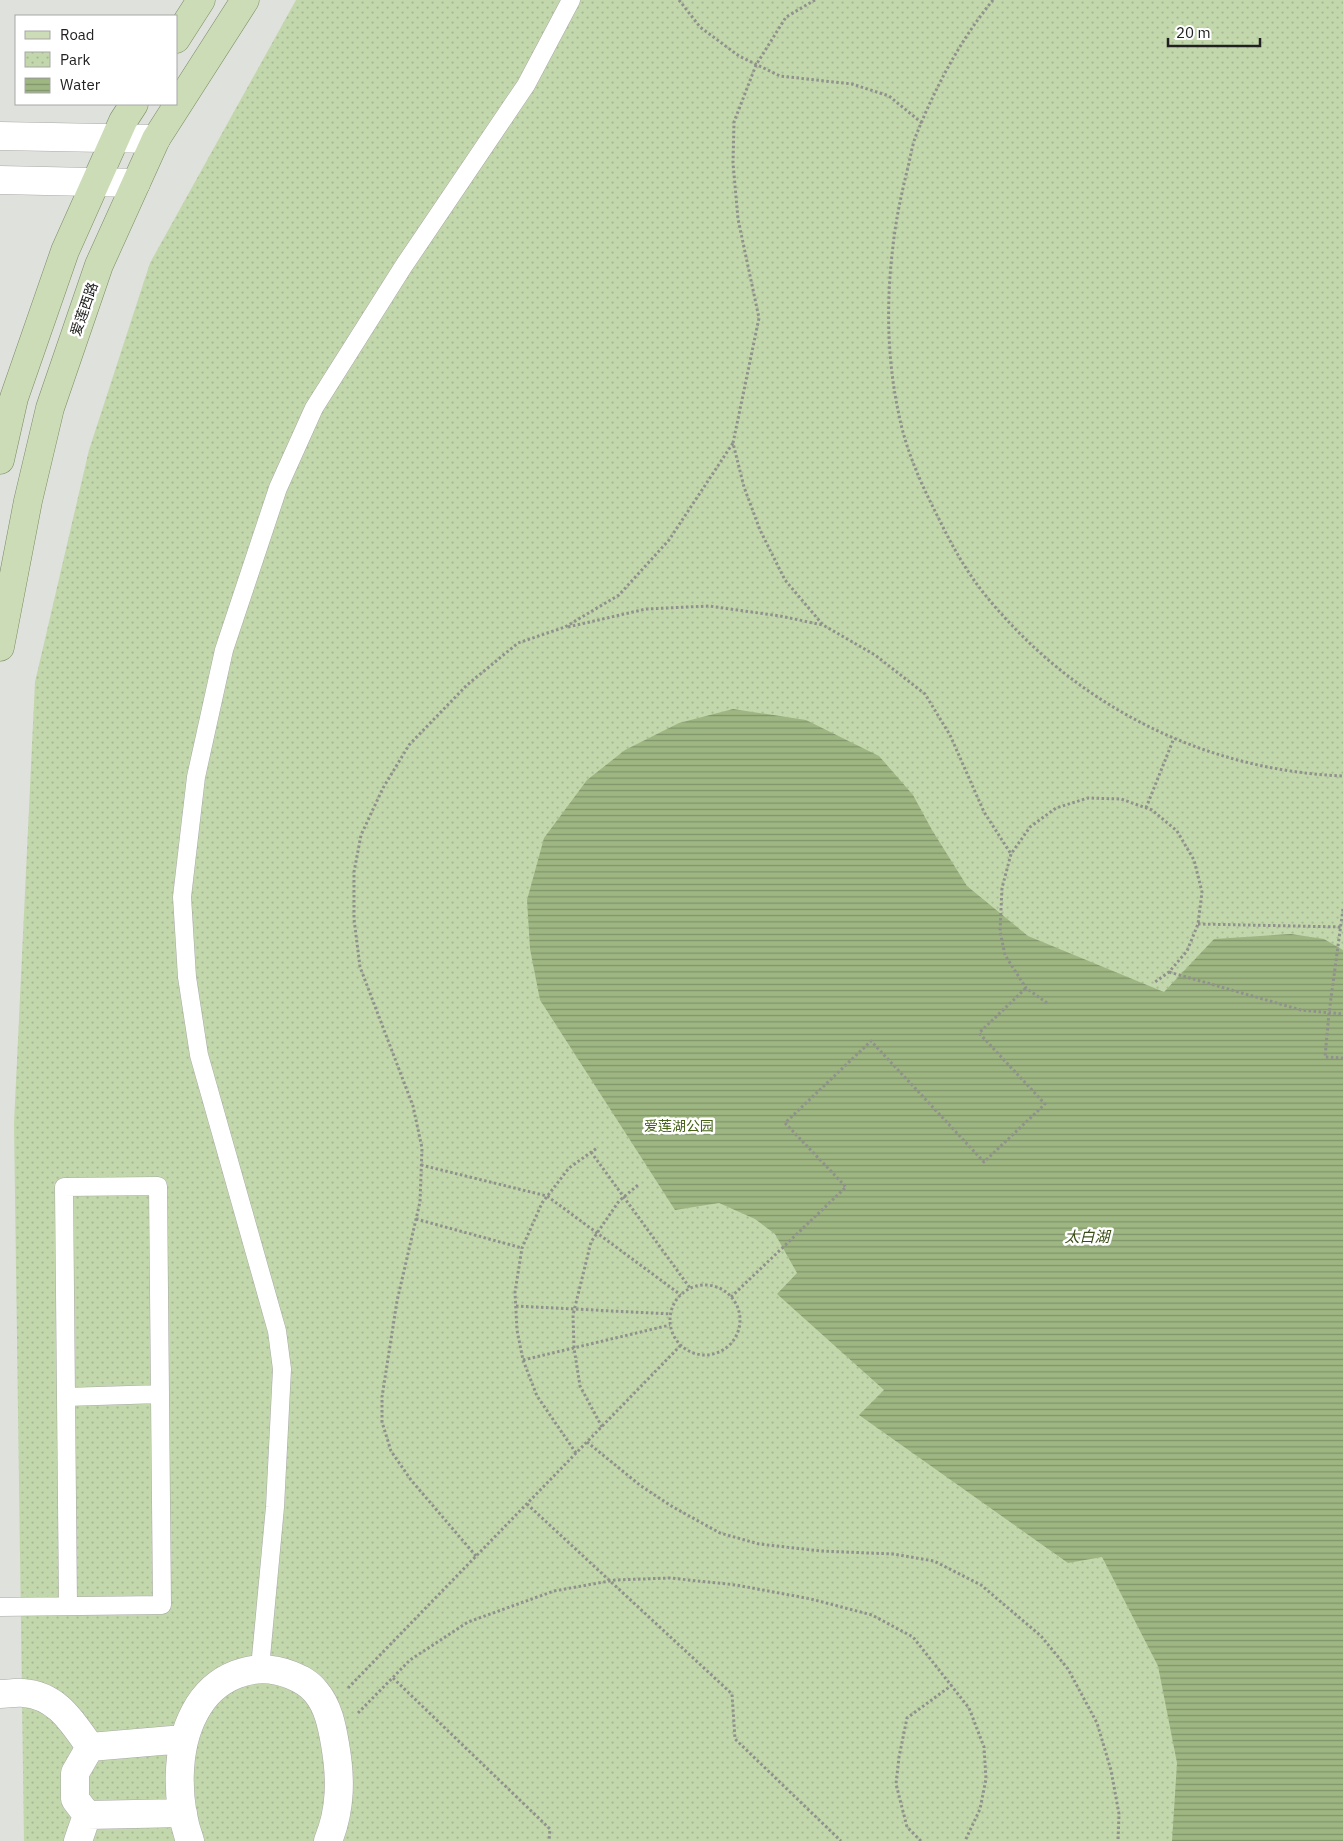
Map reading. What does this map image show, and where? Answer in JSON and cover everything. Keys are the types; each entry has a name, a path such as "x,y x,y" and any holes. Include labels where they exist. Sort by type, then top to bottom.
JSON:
{"main road":[{"path":"178,36 201,0"},
{"name":"爱莲西路","path":"178,105 245,0"},
{"path":"0,460 14,398 65,251 115,138 133,105"},
{"name":"爱莲西路","path":"0,647 28,501 50,408 99,265 156,139 178,105"}],"street":[{"path":"0,136 156,139"},
{"path":"0,180 136,183"},
{"path":"190,1841 183,1814 180,1783 184,1739 195,1711 207,1694 224,1680 243,1671 260,1668 282,1671 303,1679 316,1692 330,1723 340,1780 338,1809 328,1841"},
{"path":"0,1694 23,1693 50,1700 68,1716 90,1748"},
{"path":"90,1748 184,1739"},
{"path":"87,1815 75,1800 75,1773 90,1748"},
{"path":"87,1815 183,1814"},
{"path":"78,1841 87,1815"}],"lane":[{"path":"260,1668 275,1507 282,1370 278,1330 199,1055 188,976 182,897 196,777 224,650 278,488 314,408 403,267 526,85 571,0"},
{"path":"0,1606 68,1606 162,1605 158,1186 64,1187 68,1606"},
{"path":"66,1397 160,1394"}],"path":[{"path":"679,0 700,27 739,56 756,65 780,76 852,84 889,96 922,123"},
{"path":"565,627 619,595 669,540 733,443 759,318 738,219 733,163 734,122 756,65 786,17 815,0"},
{"path":"993,0 981,15 948,67 916,134 896,213 888,284 890,360 899,416 917,473 954,549 982,590 1013,626 1053,664 1096,697 1130,718 1212,753 1268,768 1305,774 1343,776"},
{"path":"733,443 744,487 760,530 785,580 823,625"},
{"path":"476,1556 411,1480 391,1452 382,1422 382,1396 397,1301 420,1202 422,1148 414,1106 360,967 354,919 354,881 361,835 383,788 410,745 467,685 518,643 565,627 646,609 709,606 780,616 823,625 875,655 924,694 950,734 984,812 1011,854"},
{"path":"1146,808 1174,738"},
{"path":"1046,1003 1026,988 1005,955 1000,932 1002,888 1011,854 1030,827 1056,808 1088,798 1121,799 1152,810 1177,831 1194,860 1202,892 1198,924 1187,951 1169,972 1155,982"},
{"path":"1343,909 1325,1057 1343,1058"},
{"path":"1198,924 1342,927"},
{"path":"1169,972 1300,1010 1343,1014"},
{"path":"731,1297 846,1188 785,1123 870,1041 984,1162 1045,1104 979,1033 1026,988"},
{"path":"576,1453 537,1396 523,1360 517,1330 515,1292 522,1248 542,1203 569,1168 597,1148"},
{"path":"591,1152 690,1288"},
{"path":"421,1165 547,1196 681,1295"},
{"path":"602,1427 580,1386 574,1348 574,1309 591,1242 619,1200 638,1186"},
{"path":"416,1219 522,1248"},
{"path":"701,1285 723,1290 731,1297 737,1307 740,1318 738,1330 733,1341 724,1349 708,1354 690,1352 681,1345 674,1336 670,1325 674,1304 681,1295 690,1288 701,1285"},
{"path":"516,1306 671,1314"},
{"path":"523,1360 670,1325"},
{"path":"330,1723 476,1556 681,1345"},
{"path":"587,1442 641,1486 673,1507 720,1533 759,1544 821,1551 893,1554 934,1561 981,1585 1041,1636 1068,1669 1093,1715 1111,1770 1119,1814 1118,1841"},
{"path":"527,1504 732,1694 736,1739 841,1841"},
{"path":"330,1723 393,1678 410,1660 468,1622 554,1591 610,1581 670,1578 736,1585 811,1599 872,1615 913,1637 969,1708 984,1747 986,1779 980,1809 965,1841"},
{"path":"393,1678 550,1829 549,1841"},
{"path":"921,1841 907,1827 896,1784 899,1757 907,1718 952,1685"}],"green space":[{"name":"爱莲湖公园","path":"296,0 1343,0 1343,1841 24,1841 14,1124 35,682 89,450 150,263"}],"water":[{"name":"太白湖","path":"733,709 806,720 879,756 913,795 932,830 967,886 1028,936 1164,992 1214,939 1291,934 1324,939 1343,950 1343,1841 1172,1841 1177,1763 1158,1666 1102,1557 1068,1563 859,1415 884,1390 777,1294 797,1273 775,1234 755,1219 719,1203 675,1210 540,1000 530,949 527,900 544,838 587,780 625,750 679,723"}]}
